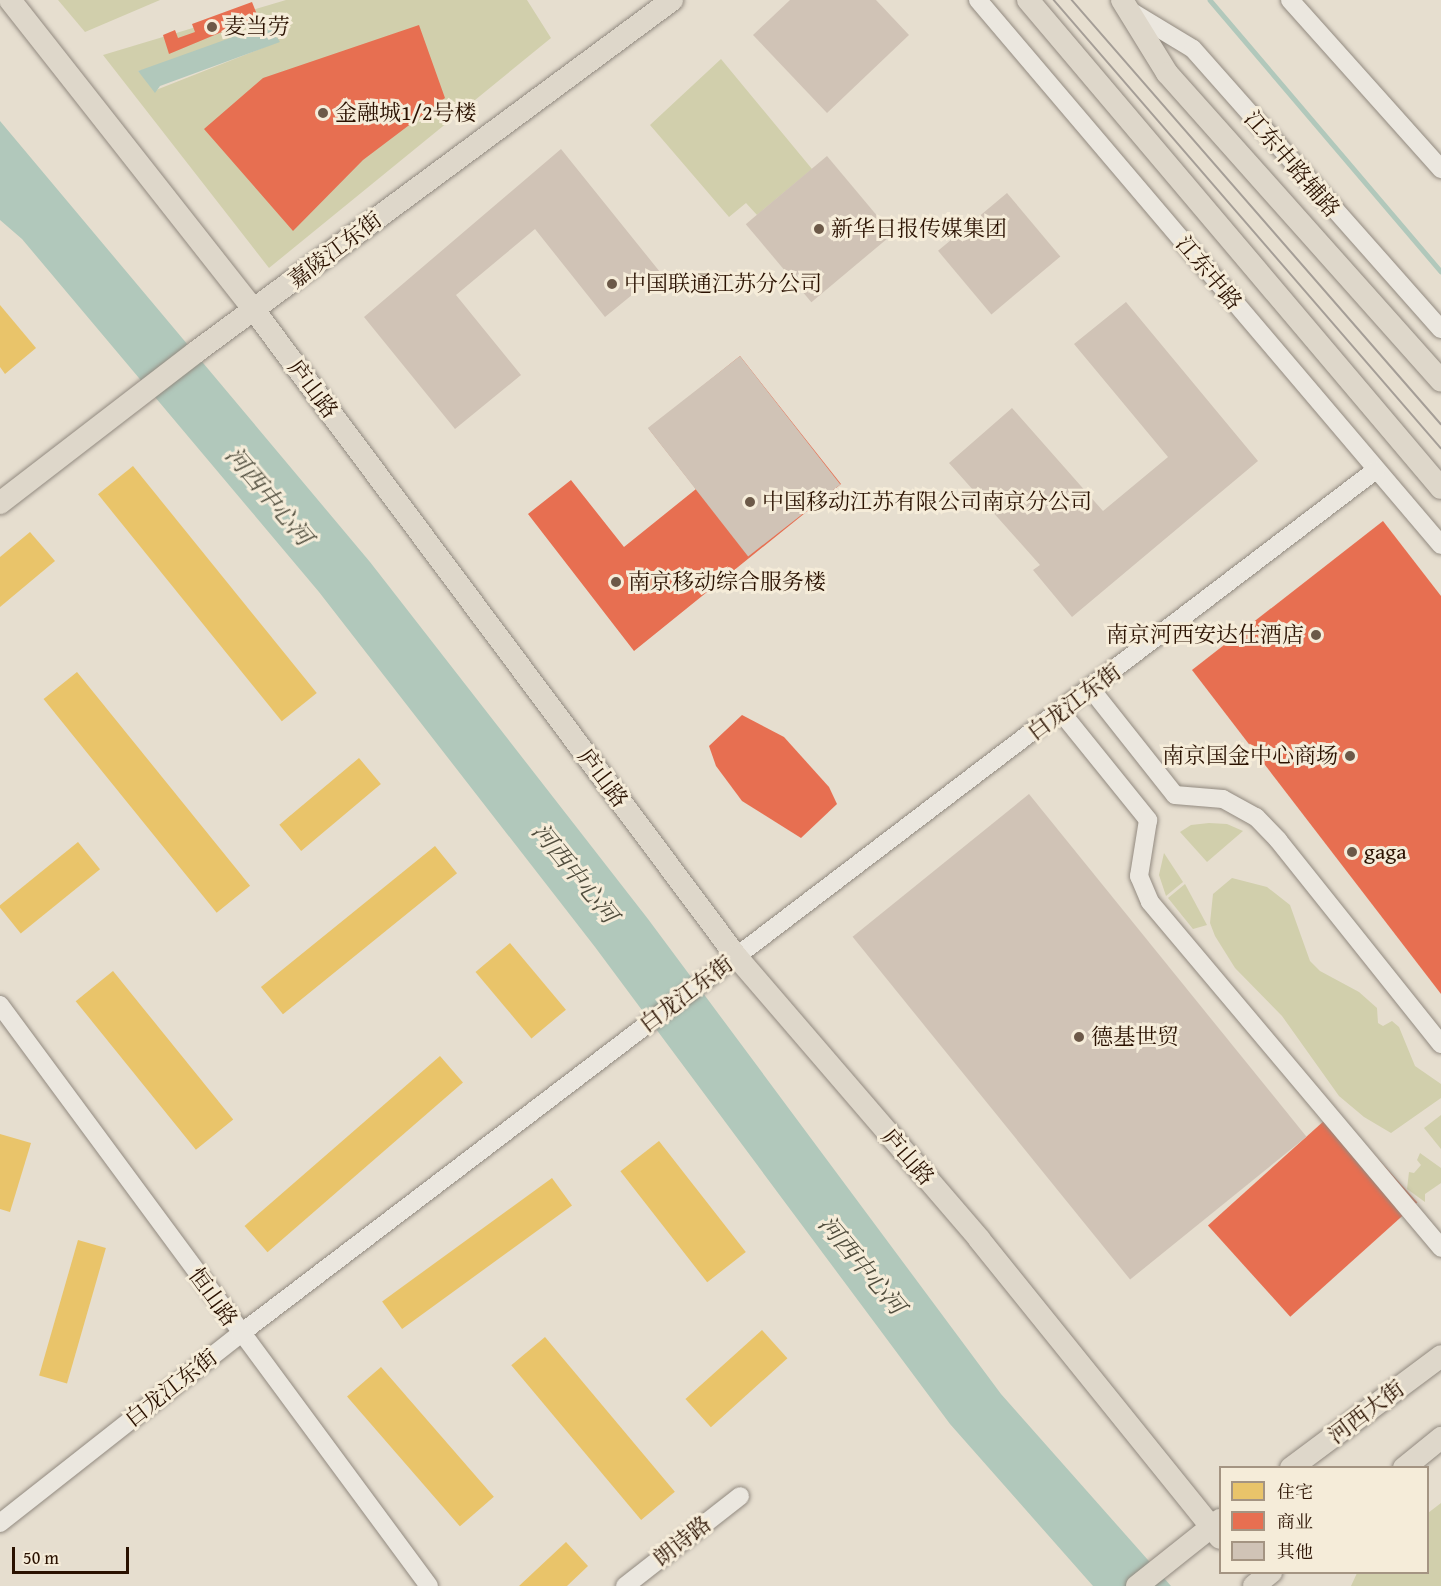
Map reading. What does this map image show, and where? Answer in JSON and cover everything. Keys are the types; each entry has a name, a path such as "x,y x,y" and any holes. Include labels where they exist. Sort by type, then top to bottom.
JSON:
{"main road":[{"name":"庐山路","path":"10,0 254,310 736,956 979,1239 1217,1528"},
{"name":"嘉陵江东街","path":"0,503 196,352 672,0"},
{"name":"江东中路","path":"1028,0 1441,488"},
{"path":"1127,6 1167,73 1441,381"},
{"name":"河西大街","path":"1292,1466 1441,1356"},
{"path":"1405,1466 1441,1438"},
{"path":"1145,1579 1217,1528"}],"street":[{"name":"江东中路","path":"978,0 1441,545"},
{"path":"1290,0 1441,169"},
{"name":"江东中路辅路","path":"1127,6 1193,49 1441,329"},
{"name":"白龙江东街","path":"0,1523 240,1334 736,956 1091,690 1376,470"},
{"path":"1091,690 1175,795 1223,799 1256,817 1278,840 1441,1044"},
{"path":"1061,712 1148,820 1139,876 1150,902 1441,1248"},
{"name":"恒山路","path":"0,1005 240,1334 429,1586"},
{"name":"朗诗路","path":"625,1586 740,1496"}],"shaded area":[{"path":"58,0 160,0 85,32"},
{"path":"286,0 527,0 551,38 269,268 103,55","holes":["280,41 156,90 138,71"]},
{"path":"721,59 812,169 757,215 746,203 729,217 650,125"},
{"path":"1227,824 1243,831 1207,862 1180,832 1191,825"},
{"path":"1164,853 1183,882 1166,896 1159,875"},
{"path":"1232,878 1267,887 1290,905 1310,961 1320,971 1359,992 1377,1008 1378,1023 1383,1026 1392,1021 1399,1027 1415,1066 1441,1084 1441,1098 1391,1133 1364,1117 1339,1096 1282,1016 1235,968 1215,936 1210,923 1213,894"},
{"path":"1185,884 1207,925 1193,929 1168,898"},
{"path":"1441,1115 1441,1149 1424,1128"},
{"path":"1420,1153 1441,1168 1441,1183 1425,1194 1425,1202 1407,1189 1409,1172 1414,1173 1421,1165 1417,1160"},
{"path":"1441,1503 1441,1586 1351,1586 1357,1574 1429,1574 1429,1512"}],"water":[{"path":"269,24 280,42 160,86 155,93 138,71"},
{"name":"河西中心河","path":"0,121 370,562 648,919 1001,1394 1171,1586 1093,1586 950,1424 595,947 319,592 22,239 0,220"}],"building: 住宅":[{"path":"0,305 36,348 5,374 0,367"},
{"path":"133,466 317,693 282,721 98,494"},
{"path":"30,532 55,561 0,607 0,557"},
{"path":"77,672 250,886 217,913 44,699"},
{"path":"359,758 381,784 301,851 279,825"},
{"path":"78,842 100,869 21,933 0,905"},
{"path":"435,846 457,873 283,1014 261,987"},
{"path":"510,943 566,1010 531,1039 476,972"},
{"path":"113,971 233,1119 196,1150 76,1001"},
{"path":"440,1056 463,1082 267,1252 245,1226"},
{"path":"0,1134 31,1143 10,1212 0,1209"},
{"path":"659,1141 746,1252 707,1282 620,1171"},
{"path":"552,1178 572,1206 402,1329 382,1301"},
{"path":"78,1240 106,1248 67,1384 39,1376"},
{"path":"762,1330 787,1358 711,1427 685,1399"},
{"path":"545,1337 675,1492 641,1520 511,1365"},
{"path":"381,1367 494,1497 460,1526 347,1397"},
{"path":"566,1542 588,1566 567,1586 519,1586"}],"building: 商业":[{"name":"麦当劳","path":"252,2 258,17 169,54 163,35 175,30 178,38 195,32 192,24"},
{"name":"金融城1/2号楼","path":"419,25 445,98 363,160 293,231 204,129 263,78"},
{"name":"中国移动江苏有限公司南京分公司","path":"740,356 841,484 634,651 528,514 571,480 624,547 696,489 649,429"},
{"name":"南京国金中心商场","path":"1383,521 1441,596 1441,994 1192,670"},
{"path":"742,715 784,737 829,787 837,804 801,838 742,801 716,766 709,746"},
{"path":"1335,1111 1417,1202 1290,1317 1208,1225"}],"building: 其他":[{"path":"790,0 876,0 909,35 827,113 753,35"},
{"name":"中国联通江苏分公司","path":"561,149 660,272 605,317 535,229 456,295 521,375 455,429 364,317"},
{"name":"新华日报传媒集团","path":"827,156 893,234 811,302 746,224"},
{"path":"1007,193 1060,257 991,314 938,251"},
{"path":"1126,302 1258,461 1072,617 1033,570 1040,565 949,463 1012,408 1103,511 1168,457 1074,344"},
{"path":"740,356 840,484 748,556 648,428"},
{"name":"德基世贸","path":"1029,794 1307,1137 1130,1280 853,937"}],"waterway":[{"path":"1210,0 1441,271"}],"tram line":[{"path":"1054,0 1441,448"},
{"path":"1072,0 1441,424"}],"place":[{"name":"麦当劳","path":"212,27"},
{"name":"金融城1/2号楼","path":"323,113"},
{"name":"新华日报传媒集团","path":"819,229"},
{"name":"中国联通江苏分公司","path":"612,284"},
{"name":"中国移动江苏有限公司南京分公司","path":"750,502"},
{"name":"南京移动综合服务楼","path":"616,582"},
{"name":"南京河西安达仕酒店","path":"1316,635"},
{"name":"南京国金中心商场","path":"1350,756"},
{"name":"gaga","path":"1352,852"},
{"name":"德基世贸","path":"1079,1037"}]}
